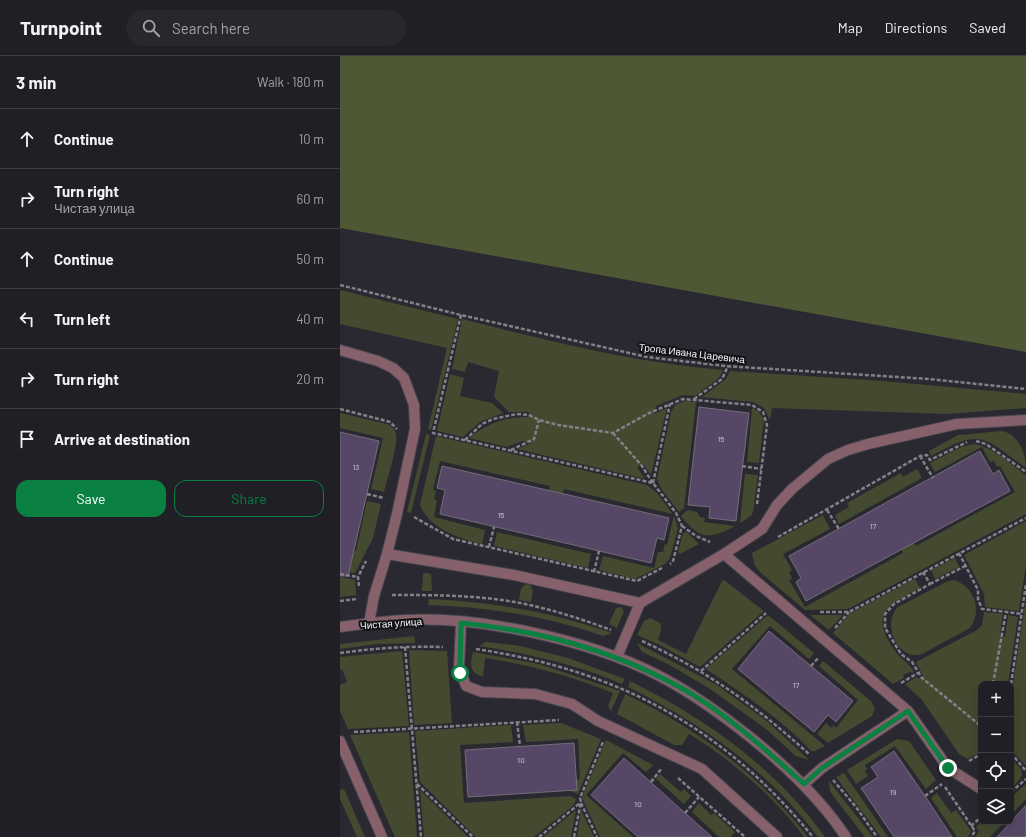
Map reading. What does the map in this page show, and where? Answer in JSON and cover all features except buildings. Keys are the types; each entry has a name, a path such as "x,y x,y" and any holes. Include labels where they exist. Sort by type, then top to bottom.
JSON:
{"street":[{"path":"340,350 378,361 393,368 404,378 414,405 415,428 387,554 374,596 369,623"},
{"path":"617,657 640,603 762,530 777,505 810,472 828,459 848,450 957,424 1026,421"},
{"path":"387,554 514,575 640,603"},
{"path":"724,554 791,613 908,711 948,768 978,787"},
{"name":"Чистая улица","path":"340,627 406,620 501,627 552,638 617,657 673,683 727,719 766,750 804,784 846,837"},
{"path":"461,623 459,668 466,686 482,692 535,694 572,704 598,721 702,769 777,837"},
{"path":"804,784 822,768 908,711"},
{"path":"340,741 382,837"}],"path":[{"name":"Тропа Ивана Царевича","path":"340,285 461,315 647,357 728,366 930,379 1026,388"},
{"path":"461,315 433,432 653,483"},
{"path":"693,400 722,379 728,366"},
{"path":"465,440 482,424 493,419 517,414 530,415 539,420 558,425 613,433 649,413 683,399 752,405 764,412 767,425 757,505"},
{"path":"653,483 670,404"},
{"path":"340,409 390,422 394,424 399,432"},
{"path":"511,450 534,439 539,420"},
{"path":"613,433 642,466 676,513 682,526 696,536 710,543 724,554"},
{"path":"774,539 828,510 920,456 927,455 930,460 966,442 977,441 986,444 1026,472"},
{"path":"920,456 932,478"},
{"path":"742,466 761,468"},
{"path":"383,505 387,491"},
{"path":"367,494 385,498"},
{"path":"828,510 839,529"},
{"path":"414,517 453,539 637,582 663,568"},
{"path":"701,671 768,611 783,623 791,613 849,612 1026,518"},
{"path":"673,561 682,526"},
{"path":"488,547 494,527"},
{"path":"704,546 717,539"},
{"path":"594,572 599,551"},
{"path":"959,553 978,590 978,600 982,609 1022,614"},
{"path":"360,591 358,577 366,558"},
{"path":"669,564 679,558"},
{"path":"965,566 894,604 885,614 885,628 893,644 901,654 912,662 922,678 978,724"},
{"path":"923,572 930,584"},
{"path":"340,574 358,577"},
{"path":"1011,681 1026,584"},
{"path":"994,681 1006,612"},
{"path":"405,646 420,837"},
{"path":"811,666 820,655 817,652"},
{"path":"349,732 560,720 566,722"},
{"path":"517,722 520,746"},
{"path":"574,837 581,802 580,798 605,736"},
{"path":"810,755 817,754"},
{"path":"1014,757 1026,771"},
{"path":"660,765 668,771"},
{"path":"651,782 663,767"},
{"path":"674,774 745,837"},
{"path":"938,777 975,831 971,837"},
{"path":"1014,789 1026,779"},
{"path":"416,783 473,837"},
{"path":"925,796 942,783"},
{"path":"686,813 700,797"},
{"path":"539,837 581,802"},
{"path":"581,802 597,837"},
{"path":"971,826 978,820"},
{"path":"738,837 741,833"}],"green space":[{"path":"340,56 1026,56 1026,352 340,228"},
{"path":"340,290 458,319 431,430 428,429 447,348 340,324"},
{"path":"462,319 559,343 624,357 690,367 723,370 719,378 695,396 683,395 656,406 654,414 667,408 651,475 643,464 637,467 645,479 517,449 531,443 522,441 507,447 469,438 483,428 497,422 511,418 528,417 529,412 509,412 494,397 499,371 468,362 465,372 452,369"},
{"path":"730,371 883,381 1026,394 1026,408 947,414 772,408 770,420 764,408 753,402 702,397 726,379"},
{"path":"450,374 464,378 460,396 492,403 503,413 480,422 463,437 437,431"},
{"path":"685,401 696,402 684,508 679,512 662,490 657,479 671,412 675,405"},
{"path":"752,408 758,411 764,419 759,463 747,462"},
{"path":"340,413 387,424 392,427 396,433 392,463 384,492 371,489 383,438 340,428"},
{"path":"1002,431 1008,433 1017,440 1023,450 1026,468 1000,449 981,440 972,439 961,442 931,456 929,451 958,435"},
{"path":"426,434 430,435 411,513 407,512"},
{"path":"436,436 647,485 656,492 673,514 564,489 561,499 549,496 550,486 440,461 433,490 436,491 434,499 437,500 434,517 485,530 482,544 464,539 438,526 425,513 420,505"},
{"path":"974,444 981,446 995,452 1026,475 1026,514 848,609 805,610 760,572 754,564 752,553 823,515 830,529 783,554 792,570 789,572 792,578 789,580 805,607 903,553 898,542 909,536 916,546 1015,492 1000,466 997,467 994,461 990,462 982,447 935,472 930,463 961,447"},
{"path":"917,469 922,478 839,524 835,515 849,507 847,503 901,473 903,477"},
{"path":"745,474 758,475 753,512 751,516 740,523"},
{"path":"367,501 381,504 373,538 355,573 348,573 340,548 356,551"},
{"path":"688,510 697,512 700,517 705,518 704,522 735,526 718,534 705,535 694,530 681,516"},
{"path":"674,515 678,529 670,558 665,564 635,579 599,570 603,556 654,568 658,552 663,552 665,544 667,545"},
{"path":"1026,521 1026,565 1019,611 985,607 984,594 964,555"},
{"path":"497,532 591,554 588,568 494,546"},
{"path":"687,532 699,544 680,554 678,552 683,533"},
{"path":"955,558 959,567 935,579 931,570"},
{"path":"423,574 431,574 432,591 422,591"},
{"path":"340,577 355,580 356,595 340,597"},
{"path":"915,579 920,588 898,600 891,606 885,612 883,620 883,628 888,639 896,652 914,672 903,675 904,678 893,684 833,633 849,614"},
{"path":"724,580 764,611 700,667 660,645 637,635 644,621 651,618 661,624 658,640 686,654 722,581"},
{"path":"954,580 967,588 974,600 976,614 970,628 922,654 913,655 899,647 892,631 891,622 893,614 898,607 946,582"},
{"path":"528,584 531,586 533,591 531,602 519,600 521,589 524,585"},
{"path":"1026,598 1026,766 1014,753 1013,681"},
{"path":"429,599 453,600 522,609 567,619 612,633 603,636 560,623 495,610 428,605"},
{"path":"621,607 624,611 617,628 609,624 616,608"},
{"path":"984,612 1003,614 1000,635 1005,637 1008,615 1018,617 1008,681 978,681 978,754 968,759 959,754 922,700 905,684 917,677 919,679 923,676 916,662 977,630 982,625"},
{"path":"768,615 814,653 809,659 770,626 732,669 825,746 815,751 811,751 787,728 761,707 706,669"},
{"path":"810,615 843,615 829,630"},
{"path":"414,636 415,643 377,644 340,649 340,644"},
{"path":"486,642 520,646 568,658 625,679 622,684 552,660 479,646"},
{"path":"637,643 717,685 768,722 809,760 796,756 766,729 710,689 668,664 642,652"},
{"path":"409,650 447,651 452,723 414,725"},
{"path":"402,651 409,726 348,729 340,711 340,685 347,682 342,669 340,670 340,657"},
{"path":"473,652 539,664 620,691 611,711 608,706 613,693 582,681 550,672 485,658 483,676 478,675 473,670 471,664"},
{"path":"823,661 872,702 875,709 872,716 828,743 817,734 826,723 831,728 834,725 836,728 858,700 819,666"},
{"path":"630,681 658,695 712,728 762,767 806,812 825,837 818,837 799,813 756,770 732,751 682,716 628,687"},
{"path":"625,694 651,707 701,737 725,755 769,793 808,837 804,837 781,809 736,767 689,734 682,745 674,745 617,714"},
{"path":"561,723 601,739 578,794 570,791 569,781 580,779 578,739 526,742 523,725"},
{"path":"511,725 513,742 460,745 464,803 570,796 576,799 574,805 534,837 476,837 420,782 415,731"},
{"path":"409,732 417,837 395,837 350,735"},
{"path":"897,739 909,741 936,780 926,789 895,746 865,765 867,769 865,771 868,776 856,784 847,770"},
{"path":"606,740 653,765 646,772 623,753 586,795 633,837 600,837 582,798"},
{"path":"1014,761 1021,770 1022,776 1014,786"},
{"path":"844,773 888,837 881,837 836,777"},
{"path":"660,774 681,792 684,789 691,796 684,804 656,779"},
{"path":"829,781 873,837 865,837 830,791"},
{"path":"1026,784 1026,799 1014,812 1014,794"},
{"path":"344,789 365,837 357,837 340,799 340,790"},
{"path":"420,790 468,837 424,837"},
{"path":"937,793 951,813 956,810 971,831 968,837 957,837 931,798"},
{"path":"699,803 711,815 714,813 735,832 731,837 719,837 692,812"},
{"path":"576,810 571,837 543,837"},
{"path":"581,810 594,837 577,837"},
{"path":"978,825 1001,825 990,837 975,837 979,831 976,827"}],"route":[{"path":"460,673 461,623 501,627 559,639 617,657 673,683 727,719 766,750 804,784 822,768 894,722 908,711 948,768"}]}
